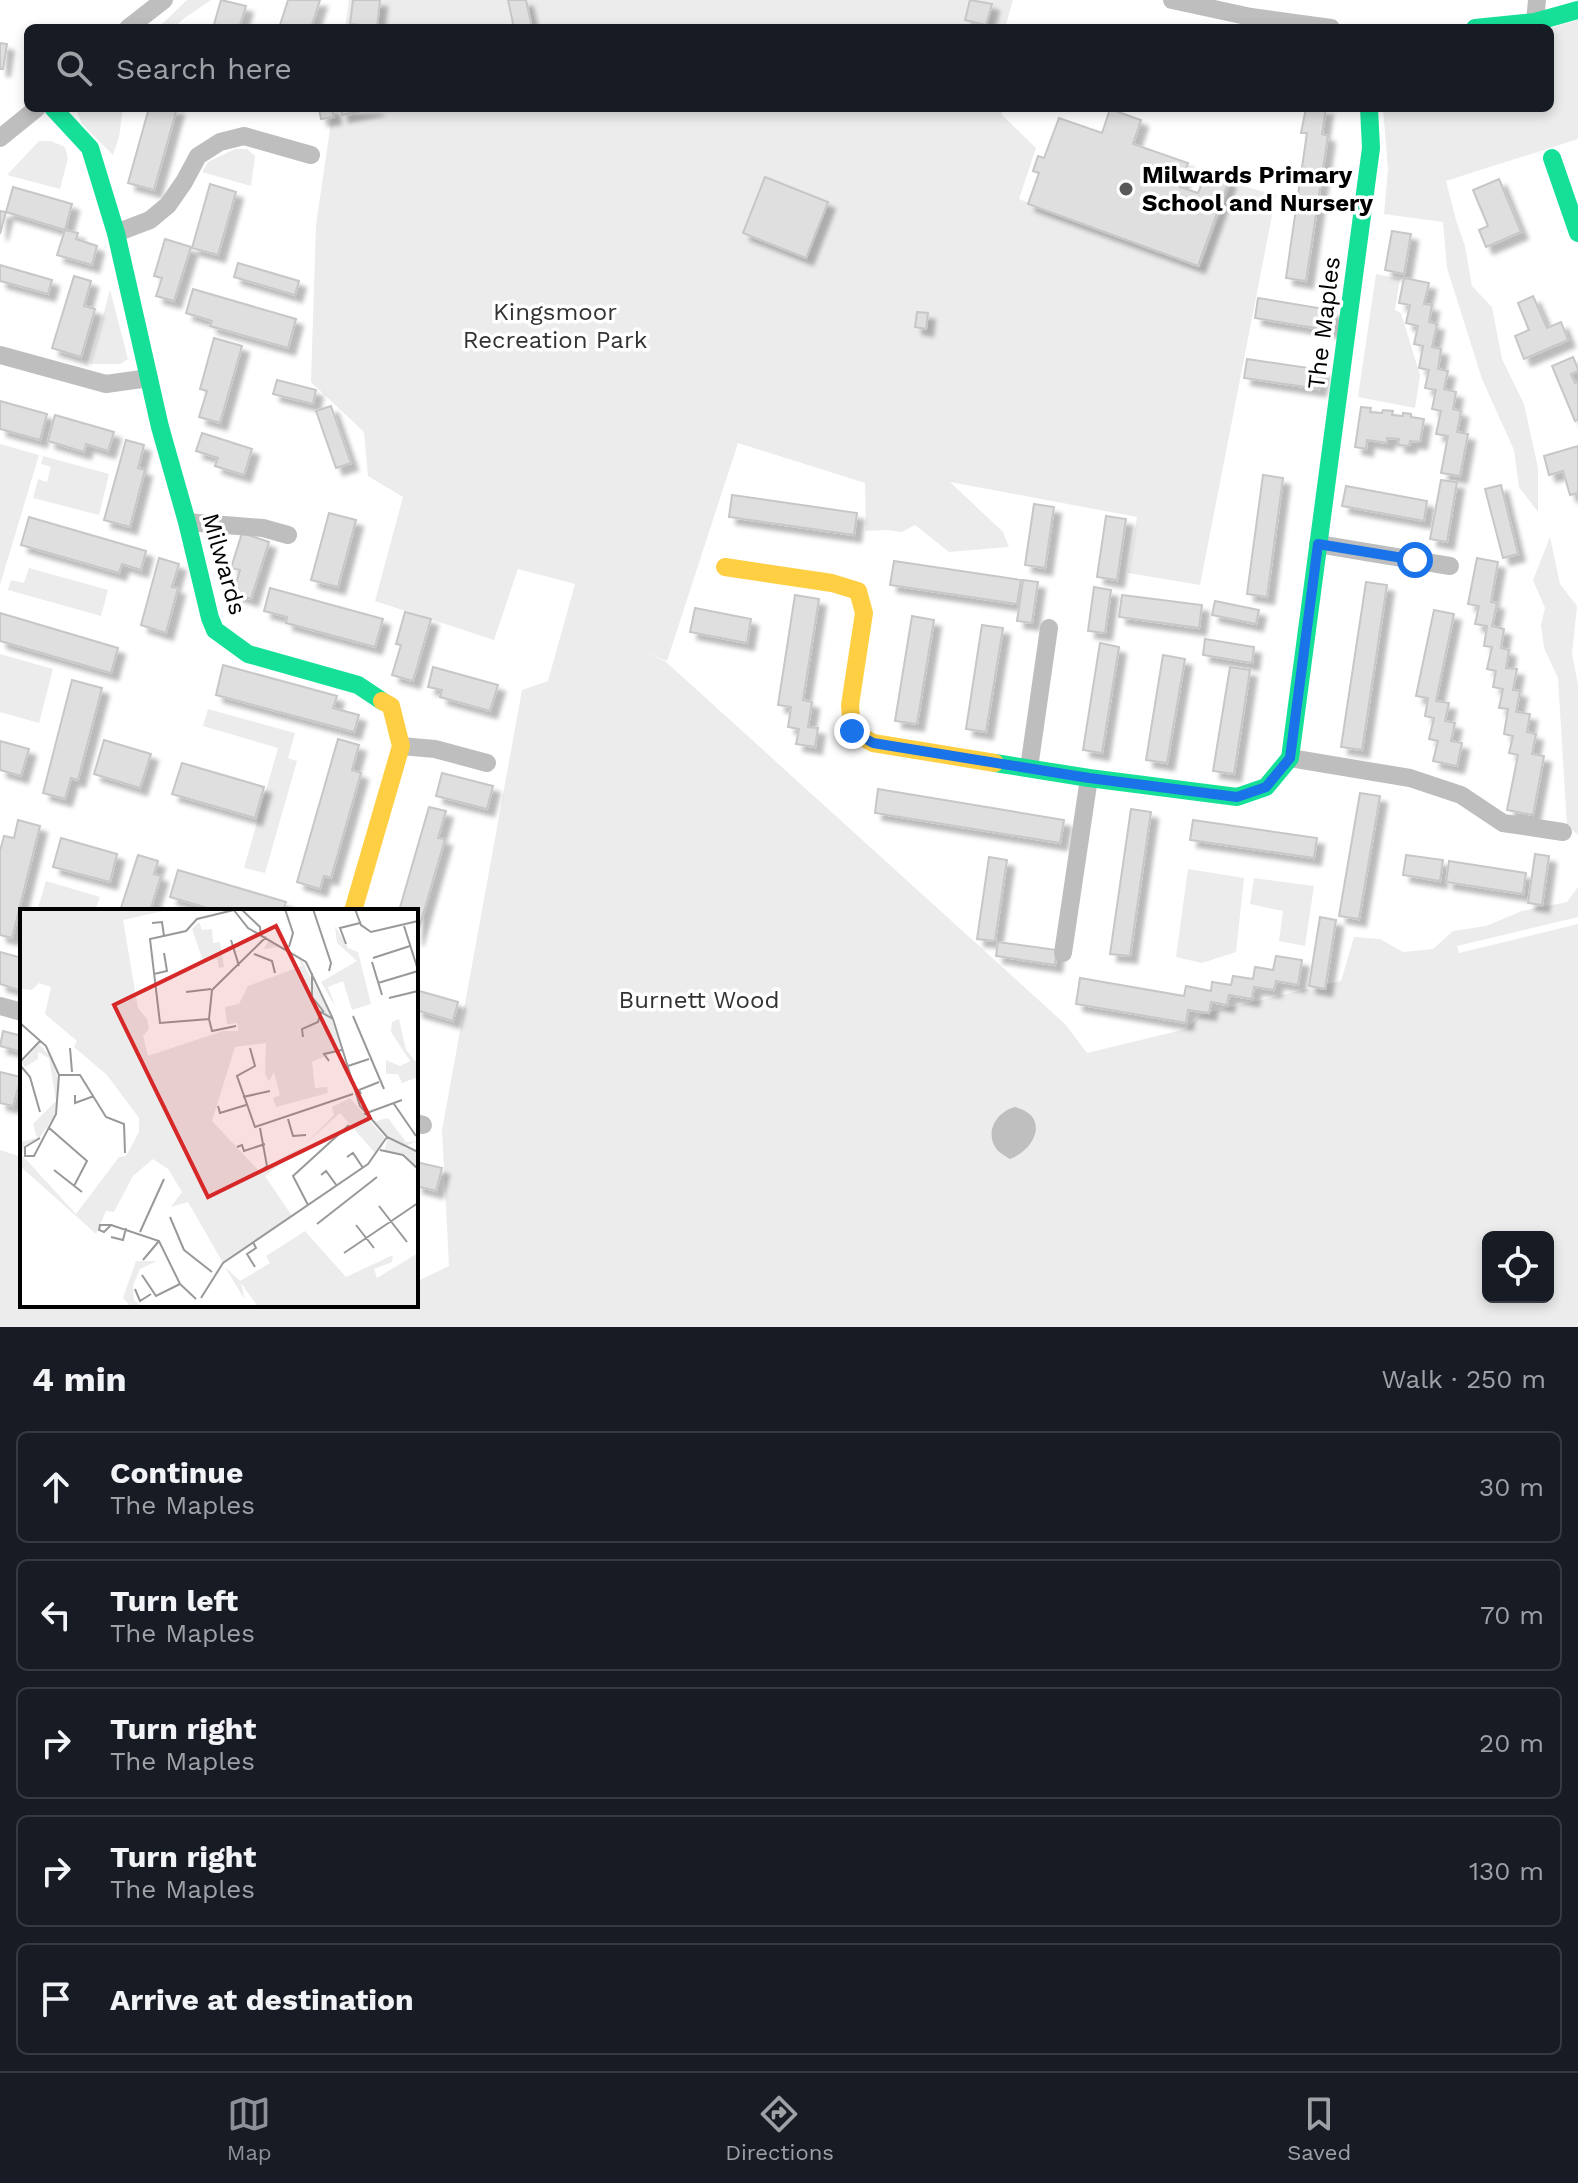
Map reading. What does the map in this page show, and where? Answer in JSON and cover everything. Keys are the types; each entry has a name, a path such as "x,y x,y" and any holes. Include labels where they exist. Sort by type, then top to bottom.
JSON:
{"street":[{"path":"133,24 164,0"},
{"path":"1172,0 1302,24"},
{"path":"1535,22 1537,0"},
{"path":"1515,24 1578,10"},
{"path":"4,130 31,112"},
{"name":"Milwards","path":"57,112 90,148 116,233 160,427 215,630 248,654 358,685 391,706 401,746"},
{"name":"The Maples","path":"1290,758 1371,148 1369,112"},
{"path":"116,233 150,220 168,205 198,156 220,142 244,136 311,155"},
{"path":"1552,158 1578,233"},
{"path":"0,355 106,384 149,378"},
{"path":"187,522 263,528 288,535"},
{"path":"1318,544 1450,566"},
{"path":"725,567 832,583 858,591 864,613 850,705 852,731 873,743 1089,778 1237,797 1266,787 1290,758 1410,778 1461,795 1503,823 1563,832"},
{"path":"1029,768 1049,628"},
{"path":"354,909 401,746 435,749 487,763"},
{"path":"1063,953 1089,778"},
{"path":"0,1006 20,1011"}],"green space":[{"path":"187,0 211,0 178,24 162,24"},
{"path":"349,0 1013,0 1006,24 346,24"},
{"path":"1578,20 1578,139 1446,181 1465,246 1472,286 1492,307 1502,359 1524,404 1538,468 1538,512 1519,487 1514,450 1482,379 1447,268 1443,222 1384,214 1388,169 1383,112 1554,112 1554,27"},
{"path":"77,112 122,112 113,155 82,124"},
{"path":"332,112 1002,112 1036,148 1019,199 1200,268 1232,183 1276,195 1200,585 1128,573 1137,517 950,482 1003,532 1009,547 949,552 915,525 902,532 866,531 865,483 738,443 667,661 643,651 665,661 1065,1024 1087,1053 1186,1029 1202,1014 1341,981 1354,937 1380,939 1403,952 1433,949 1453,931 1486,926 1522,911 1567,902 1578,887 1578,917 1457,946 1459,953 1578,924 1578,1327 0,1327 0,1150 20,1156 20,1307 418,1307 418,1281 449,1266 442,1130 522,690 548,681 575,584 518,569 494,640 375,601 403,497 368,476 364,432 311,382 316,225"},
{"path":"39,141 51,141 65,147 68,158 60,189 7,175"},
{"path":"235,149 247,149 255,156 251,186 202,172 208,162"},
{"path":"1376,274 1400,279 1395,310 1401,313 1420,375 1415,408 1358,397"},
{"path":"110,290 128,359 120,364 90,364"},
{"path":"0,444 39,455 0,585"},
{"path":"43,456 109,474 99,515 33,498 38,479 47,482 51,467 41,464"},
{"path":"1550,537 1560,584 1577,606 1572,654 1578,685 1578,835 1567,826 1558,678 1544,648 1541,625 1545,608 1533,580"},
{"path":"29,568 108,590 101,616 8,590 11,580 24,583"},
{"path":"0,654 53,669 39,723 0,712"},
{"path":"208,709 295,733 288,758 297,761 265,873 244,868 278,748 203,726"},
{"path":"1188,869 1244,878 1236,952 1202,963 1176,957"},
{"path":"1254,878 1314,886 1305,946 1279,941 1283,911 1250,904"},
{"path":"46,881 100,897 96,909 38,909"}],"shaded area":[{"path":"1015,1107 1026,1111 1036,1125 1027,1148 1010,1159 995,1147 992,1132 999,1116"}],"building":[{"path":"221,0 246,6 240,24 214,24"},
{"path":"288,0 320,0 312,24 280,24"},
{"path":"353,0 380,0 377,24 350,24"},
{"path":"508,0 526,0 531,24 513,24"},
{"path":"970,0 992,4 986,24 965,20"},
{"path":"0,43 7,44 3,69 0,69"},
{"path":"148,112 176,112 154,190 128,183"},
{"path":"320,112 333,112 334,117 321,119"},
{"path":"1109,112 1141,120 1133,144 1188,163 1180,187 1198,193 1206,172 1229,180 1198,266 1028,204 1039,173 1033,171 1038,156 1044,158 1059,118 1102,133"},
{"path":"1305,112 1325,112 1322,134 1328,136 1306,281 1286,278 1307,133 1301,133"},
{"path":"765,177 828,202 806,258 743,233"},
{"path":"1499,179 1521,232 1486,247 1479,230 1488,226 1473,190"},
{"path":"210,184 236,192 218,255 192,248"},
{"path":"13,187 72,204 65,230 6,212"},
{"path":"0,211 6,212 0,234"},
{"path":"65,230 78,233 76,239 97,246 92,265 57,255"},
{"path":"1392,231 1411,234 1404,274 1385,270"},
{"path":"165,239 191,247 174,301 156,296 162,278 154,276"},
{"path":"238,263 299,281 295,295 234,277"},
{"path":"0,265 52,280 48,294 0,281"},
{"path":"74,276 91,281 84,306 95,309 81,357 52,348"},
{"path":"1404,278 1429,283 1424,304 1432,305 1429,322 1437,324 1432,347 1441,349 1438,369 1448,371 1444,389 1456,392 1453,409 1461,411 1457,432 1468,434 1460,476 1441,473 1448,436 1436,434 1441,411 1432,409 1436,390 1425,388 1429,370 1419,368 1423,346 1414,344 1418,326 1406,323 1410,305 1399,303"},
{"path":"193,289 296,319 288,348 210,326 212,321 186,313"},
{"path":"1533,296 1547,328 1561,322 1568,340 1524,359 1515,336 1529,330 1518,303"},
{"path":"1258,298 1336,311 1333,331 1255,318"},
{"path":"917,312 928,313 926,329 915,327"},
{"path":"214,338 242,346 220,423 199,417 207,391 200,389"},
{"path":"1573,357 1578,369 1571,374 1575,383 1578,382 1578,420 1575,421 1552,366"},
{"path":"1247,359 1322,370 1319,389 1244,378"},
{"path":"277,380 316,390 313,404 273,394"},
{"path":"0,401 47,414 40,440 0,429"},
{"path":"331,406 351,463 336,468 316,411"},
{"path":"1361,407 1371,408 1370,412 1393,411 1392,415 1411,414 1411,417 1424,419 1420,442 1410,441 1409,446 1398,445 1399,439 1387,438 1387,443 1367,440 1366,449 1355,447"},
{"path":"55,415 114,432 108,451 86,444 84,452 48,441"},
{"path":"202,433 252,449 244,475 215,466 218,458 196,451"},
{"path":"126,440 144,445 138,468 145,470 130,527 104,520"},
{"path":"1578,446 1578,493 1570,495 1563,471 1549,475 1544,456"},
{"path":"1263,475 1283,478 1267,597 1247,594"},
{"path":"1441,480 1457,482 1447,542 1430,539"},
{"path":"1501,485 1518,554 1503,558 1485,489"},
{"path":"1346,486 1427,501 1424,521 1342,506"},
{"path":"732,495 857,513 854,535 729,517"},
{"path":"1034,504 1054,507 1045,568 1025,565"},
{"path":"329,513 356,520 338,587 311,580"},
{"path":"1106,516 1126,519 1117,580 1097,577"},
{"path":"29,517 146,551 141,570 122,564 119,573 21,545"},
{"path":"242,533 269,542 251,599 233,593 240,570 231,568"},
{"path":"159,558 179,564 172,587 178,588 166,633 141,625"},
{"path":"1477,558 1498,562 1491,602 1497,603 1492,626 1504,629 1501,648 1509,650 1506,668 1517,669 1513,690 1520,691 1516,712 1530,714 1527,732 1536,734 1532,754 1544,756 1533,815 1507,810 1518,755 1509,753 1513,736 1504,734 1508,709 1499,708 1503,689 1493,687 1496,671 1487,669 1492,647 1484,646 1487,626 1475,624 1479,606 1468,604"},
{"path":"894,561 1021,580 1017,604 890,585"},
{"path":"1023,580 1038,582 1032,623 1017,621"},
{"path":"1366,582 1387,585 1362,750 1341,747"},
{"path":"1094,587 1111,590 1105,633 1088,631"},
{"path":"270,588 383,619 375,647 286,623 287,617 264,611"},
{"path":"795,595 819,599 803,700 812,702 808,727 818,728 815,747 796,744 799,729 788,727 791,707 778,705"},
{"path":"1122,595 1202,605 1199,628 1119,617"},
{"path":"1215,601 1259,610 1256,624 1212,615"},
{"path":"695,608 751,619 747,643 690,632"},
{"path":"1434,610 1454,614 1436,701 1449,703 1445,721 1455,723 1451,741 1462,743 1457,766 1433,761 1438,741 1429,739 1434,718 1425,716 1428,698 1416,696"},
{"path":"405,612 431,619 413,681 392,675 401,645 396,644"},
{"path":"0,613 118,648 111,673 0,641"},
{"path":"912,616 934,620 917,724 895,721"},
{"path":"982,625 1003,628 986,732 966,729"},
{"path":"1205,639 1254,647 1252,663 1203,655"},
{"path":"1100,643 1119,647 1102,753 1083,750"},
{"path":"1163,655 1185,659 1167,763 1146,760"},
{"path":"223,665 337,696 333,708 359,715 354,732 216,695"},
{"path":"433,667 498,685 490,711 440,697 442,690 428,687"},
{"path":"1230,667 1250,670 1234,774 1213,771"},
{"path":"72,680 102,688 78,780 71,778 65,799 43,793"},
{"path":"338,739 359,745 352,770 361,773 331,878 324,876 320,889 297,882"},
{"path":"104,740 151,754 140,788 94,774"},
{"path":"0,741 29,749 21,776 0,770"},
{"path":"182,763 264,787 255,818 172,794"},
{"path":"442,773 493,786 487,809 436,796"},
{"path":"878,789 1064,820 1060,843 875,813"},
{"path":"1360,793 1380,796 1359,919 1339,916"},
{"path":"429,807 446,811 438,838 445,839 418,932 418,909 400,909"},
{"path":"1131,809 1151,812 1130,956 1110,954"},
{"path":"18,820 40,826 12,938 0,935 0,851 4,836 14,838"},
{"path":"1193,820 1317,838 1314,858 1190,840"},
{"path":"61,838 117,854 110,882 53,867"},
{"path":"1535,854 1549,856 1542,905 1528,903"},
{"path":"138,855 158,861 154,874 161,876 151,909 121,909"},
{"path":"1406,855 1443,860 1440,881 1403,875"},
{"path":"989,857 1007,860 995,941 977,939"},
{"path":"1449,861 1526,873 1523,894 1446,882"},
{"path":"178,870 286,902 284,909 211,909 170,897"},
{"path":"1320,917 1336,920 1325,989 1309,986"},
{"path":"998,942 1057,950 1055,965 996,956"},
{"path":"0,952 20,957 20,990 0,984"},
{"path":"1276,956 1302,960 1298,985 1276,981 1274,990 1254,987 1252,999 1229,995 1227,1005 1211,1002 1209,1013 1188,1010 1186,1023 1076,1004 1080,978 1184,996 1186,986 1211,991 1212,982 1231,985 1233,976 1253,979 1255,967 1273,970"},
{"path":"418,991 458,1002 453,1021 418,1011"},
{"path":"3,1031 20,1035 20,1051 0,1046"},
{"path":"0,1072 20,1077 13,1106 0,1103"},
{"path":"418,1162 442,1168 436,1191 418,1186"}],"traffic: fast":[{"path":"1515,24 1578,10"},
{"path":"57,112 90,148 116,233 160,427 215,630 248,654 358,685 382,701"},
{"path":"995,763 1237,797 1266,787 1290,758 1371,148 1369,112"},
{"path":"1552,158 1578,233"}],"traffic: slow":[{"path":"725,567 832,583 858,591 864,613 850,705 852,731 873,743 995,763"},
{"path":"354,909 401,746 391,706 382,701"}],"place":[{"name":"Milwards Primary School and Nursery","path":"1126,189"}],"route":[{"path":"852,731 873,743 1089,778 1237,797 1266,787 1290,758 1318,544 1415,560"}],"park label":[{"name":"Kingsmoor Recreation Park","path":"555,326"},
{"name":"Burnett Wood","path":"699,1000"}]}
